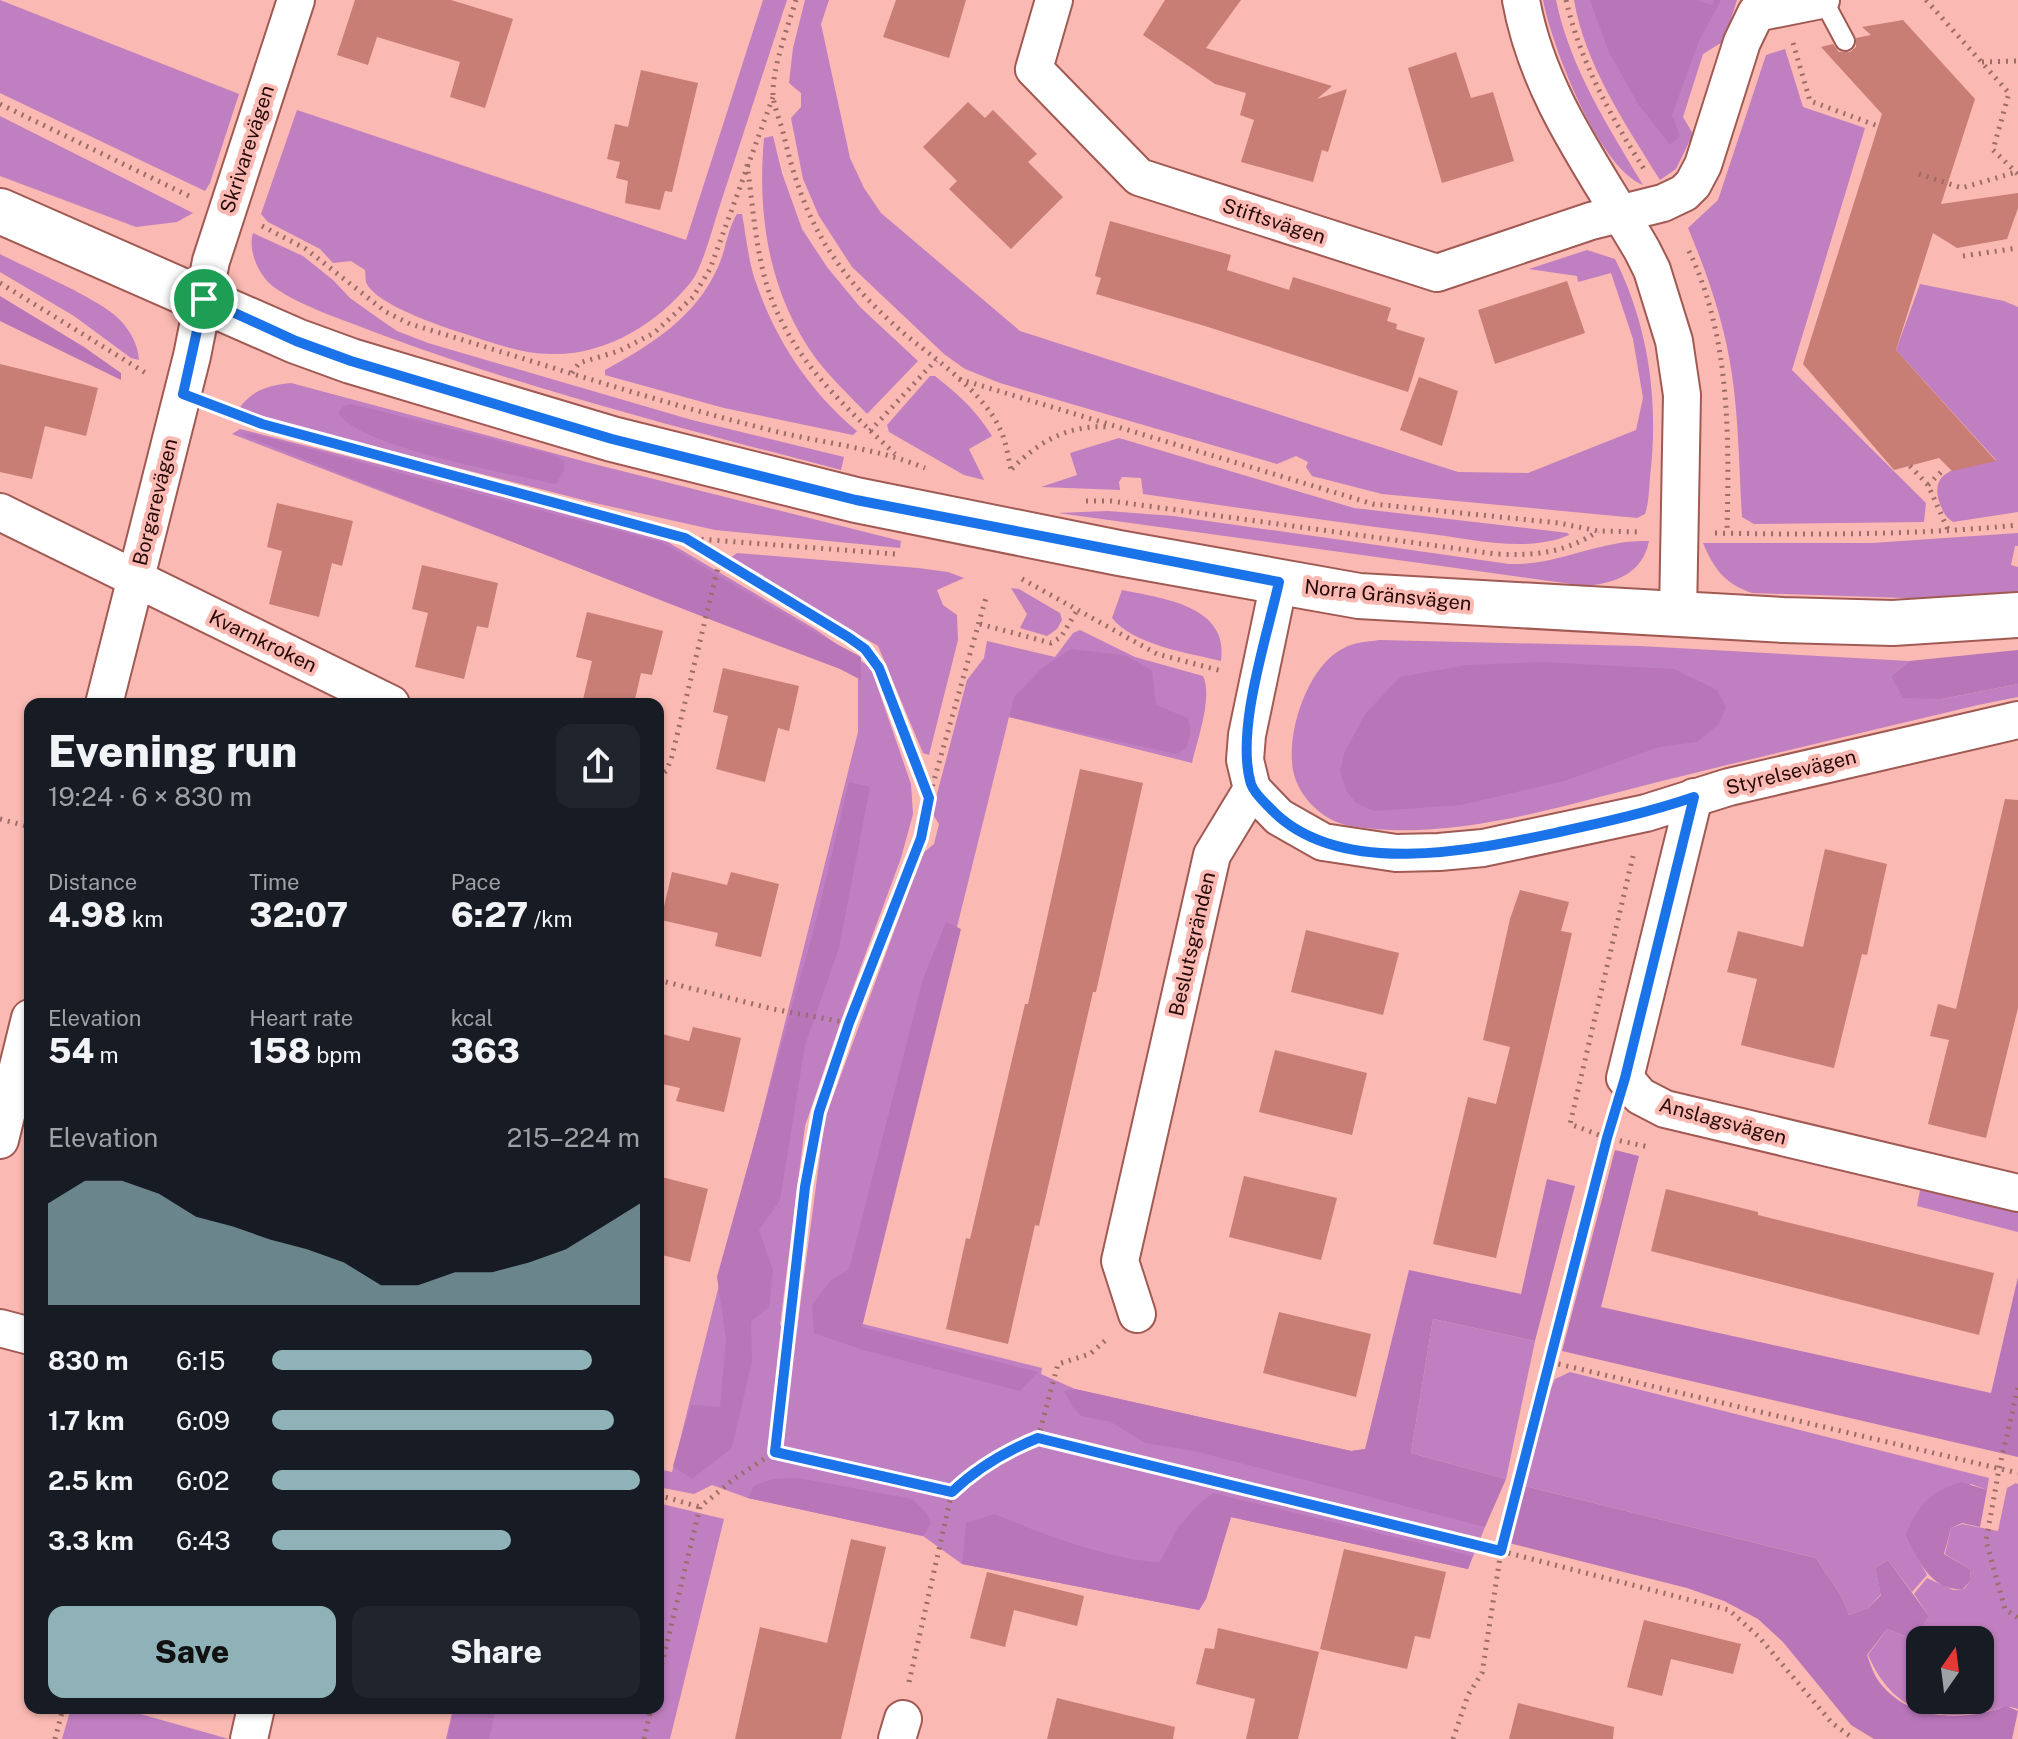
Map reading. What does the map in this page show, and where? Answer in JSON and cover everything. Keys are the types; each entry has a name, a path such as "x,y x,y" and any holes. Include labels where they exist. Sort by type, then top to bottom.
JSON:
{"street":[{"name":"Skrivarevägen","path":"204,299 211,261 296,0"},
{"name":"Stiftsvägen","path":"1054,0 1034,69 1139,177 1437,273 1591,221 1663,203 1684,193 1703,165 1742,42 1765,7"},
{"path":"1521,0 1539,66 1561,117 1652,270 1674,341 1683,428 1678,615"},
{"path":"1765,7 1822,0"},
{"name":"Norra Gränsvägen","path":"0,211 296,341 351,361 612,439 856,500 1359,596 1678,615 1893,623 2018,615"},
{"name":"Borgarevägen","path":"105,698 204,299"},
{"name":"Kvarnkroken","path":"0,512 379,698"},
{"path":"1252,789 1245,760 1247,735 1279,582"},
{"name":"Styrelsevägen","path":"1252,789 1279,817 1314,838 1360,849 1396,853 1439,852 1483,848 1646,813 1694,797 2018,720"},
{"name":"Beslutsgränden","path":"1137,1314 1120,1261 1212,855 1252,789"},
{"path":"1625,1078 1694,797"},
{"path":"0,1140 24,1042"},
{"name":"Anslagsvägen","path":"1625,1078 1640,1096 1665,1109 2018,1193"},
{"path":"0,1328 24,1334"},
{"path":"249,1739 255,1714"}],"lane":[{"path":"1822,0 1845,41"}],"path":[{"path":"572,373 579,363 619,351 654,333 693,297 710,269 773,95 796,0"},
{"path":"1926,0 2009,93 1993,150 2017,173"},
{"path":"1765,7 1810,101 1878,126"},
{"path":"1981,62 2018,61"},
{"path":"773,95 792,171 819,237 841,271 899,329 959,379 990,412 1001,429 1011,470 1038,448 1070,429 1088,426 1120,428"},
{"path":"0,104 90,150 306,249 386,312 410,324 604,385 768,430 898,457 939,473"},
{"path":"746,163 764,269 776,312 796,348 819,379 849,412 898,457"},
{"path":"1919,174 1962,188 2017,173"},
{"path":"1963,256 2018,248"},
{"path":"0,283 183,394 262,424 685,538 903,555"},
{"path":"870,431 936,360"},
{"path":"959,379 1373,504 1559,523 1598,531 1648,532"},
{"path":"1910,466 1928,485 1949,532"},
{"path":"1928,485 1942,471"},
{"path":"1073,501 1111,501 1528,556 1579,544 1598,531"},
{"path":"1727,533 1849,535 1949,532 2018,525"},
{"path":"685,538 865,649 879,668 929,798"},
{"path":"664,772 671,760 720,559"},
{"path":"1016,577 1157,654 1257,680"},
{"path":"775,1452 810,1149 831,1073 921,838 929,798 987,594"},
{"path":"980,624 1051,643 1061,637 1078,609"},
{"path":"0,819 24,825"},
{"path":"664,982 773,1009 849,1023"},
{"path":"1453,1739 1468,1695 1482,1673 1501,1551 1625,1078"},
{"path":"1038,1438 1058,1364 1090,1354 1137,1314"},
{"path":"1550,1362 2018,1473"},
{"path":"2018,1388 1986,1541 2005,1609 2018,1618"},
{"path":"900,1729 952,1492 990,1462 1038,1438 1729,1610 1759,1637 1832,1723 1854,1739"},
{"path":"664,1655 700,1507 735,1478 775,1452 952,1492"},
{"path":"664,1497 700,1507"},
{"path":"55,1739 61,1714"},
{"path":"644,1739 650,1714"}],"shaded area":[{"path":"0,0 239,94 205,191 0,93"},
{"path":"763,0 787,0 700,266 691,282 662,311 646,324 610,343 570,353 526,352 434,323 380,298 366,282 365,270 351,261 333,263 320,249 268,222 261,214 297,110 686,240"},
{"path":"805,0 829,0 821,24 850,158 864,188 881,213 1020,331 1458,472 1528,473 1636,430 1643,398 1633,339 1611,273 1578,282 1577,276 1529,269 1587,250 1615,259 1636,311 1649,365 1653,421 1649,496 1645,514 1637,518 1382,494 1312,476 1306,467 1308,462 1296,456 1277,464 1000,383 965,369 944,354 852,267 819,216 803,179 791,118 801,107 801,93 789,83 793,48"},
{"path":"1543,0 1556,0 1580,73 1643,185 1626,174 1594,131 1556,46"},
{"path":"1574,0 1737,0 1724,41 1703,54 1683,117 1693,134 1676,169 1660,180 1597,71 1579,24"},
{"path":"1590,0 1696,0 1712,5 1714,0 1721,0 1699,41 1672,115 1680,136 1670,145 1638,104 1608,50"},
{"path":"1785,49 1803,107 1865,128 1792,370 1926,503 1924,522 1754,524 1742,517 1736,410 1729,356 1715,300 1688,228 1718,200 1766,55"},
{"path":"0,116 193,213 177,222 136,227 0,176"},
{"path":"773,136 782,173 802,229 827,267 860,307 918,361 867,414 817,360 787,309 777,282 765,225 762,167 764,138"},
{"path":"737,214 742,214 753,272 763,302 783,343 824,399 857,431 853,435 724,408 605,375 605,370 655,340 698,301 718,267"},
{"path":"253,233 303,256 350,298 397,331 428,343 692,420 844,457 841,470 554,392 441,356 324,313 269,283 255,260"},
{"path":"0,254 112,313 131,334 139,360 131,358 74,316 0,272"},
{"path":"1920,284 2004,301 2018,307 2018,512 1953,522 1941,507 1937,489 1946,474 1996,460 1896,350"},
{"path":"0,296 84,347 121,373 121,380 0,321"},
{"path":"930,376 935,376 966,403 992,436 969,449 984,480 964,475 889,432 887,425"},
{"path":"291,383 590,463 901,541 900,548 715,530 595,503 239,409 249,397 262,390"},
{"path":"352,404 551,454 564,461 564,471 556,484 403,447 350,424 338,412"},
{"path":"240,429 656,535 815,629 871,668 911,784 913,814 901,858 805,1126 780,1325 797,1329 825,1118 923,853 934,844 939,824 932,813 967,680 984,658 987,641 1055,657 1073,633 1080,630 1135,657 1203,676 1206,685 1205,707 1192,763 1009,717 859,1323 1042,1368 1041,1374 1075,1389 1351,1451 1366,1449 1391,1475 1485,1527 1468,1569 1231,1517 1206,1599 1199,1610 962,1564 923,1536 748,1498 712,1485 694,1494 664,1488 664,1470 672,1472 858,732 858,675 232,434"},
{"path":"253,434 663,543 861,657 861,680 840,669 243,435"},
{"path":"1119,438 1354,508 1569,535 1534,543 1478,541 1143,494 1141,478 1122,477 1120,490 1041,487 1077,475 1070,453"},
{"path":"1108,511 1173,516 1509,564 1545,561 1631,541 1649,541 1646,552 1634,569 1618,579 1586,586 1058,513"},
{"path":"2018,533 2018,546 2015,546 2011,565 2018,567 2018,591 1935,599 1752,593 1734,585 1722,574 1703,543 1872,543"},
{"path":"737,553 918,568 948,572 964,578 937,590 943,605 957,615 958,640 929,755 923,753 878,646 730,558"},
{"path":"1011,588 1019,589 1060,613 1062,620 1057,629 1047,636 1020,628 1027,614"},
{"path":"1122,590 1172,601 1204,616 1215,627 1221,642 1221,661 1162,647 1121,627 1112,618"},
{"path":"1379,640 1640,646 1909,661 1891,676 1942,699 2018,684 2018,697 1705,770 1550,810 1469,825 1389,830 1350,826 1321,813 1300,789 1293,770 1292,755 1302,701 1320,669 1344,648"},
{"path":"1071,649 1124,655 1152,670 1156,705 1188,718 1191,731 1187,747 1176,754 1009,717 1014,697 1042,668"},
{"path":"2018,650 2018,684 1942,699 1903,698 1891,676 1909,661"},
{"path":"1542,662 1674,669 1717,690 1726,707 1719,724 1697,742 1659,747 1564,781 1461,805 1375,811 1356,803 1346,790 1340,771 1345,751 1366,713 1400,677 1467,665"},
{"path":"849,782 870,787 839,948 805,1045 780,1200 759,1230 773,1270 769,1307 751,1322 752,1361 732,1448 692,1479 673,1466 691,1405 720,1407 726,1339 717,1277 817,917"},
{"path":"946,922 961,929 862,1327 1038,1372 1020,1391 863,1350 814,1333 812,1305 830,1281 849,1269 923,979"},
{"path":"1615,1150 1639,1156 1601,1307 1991,1393 2018,1277 2018,1457 1562,1351"},
{"path":"1547,1179 1575,1186 1535,1341 1433,1319 1411,1453 1506,1479 1485,1527 1194,1451 1145,1443 1111,1422 1081,1416 1064,1391 1075,1389 1351,1451 1365,1449 1409,1270 1521,1294"},
{"path":"1920,1190 2018,1212 2018,1232 1917,1206"},
{"path":"1433,1319 1535,1341 1506,1479 1411,1453"},
{"path":"1570,1372 1989,1478 1987,1490 1971,1484 1905,1535 1927,1575 1912,1592 1888,1560 1875,1568 1881,1594 1868,1608 1849,1615 1842,1597 1816,1558 1525,1486 1547,1397 1555,1379"},
{"path":"798,1478 912,1499 927,1514 931,1524 923,1536 748,1498 754,1486 772,1479"},
{"path":"1961,1482 1987,1490 1980,1527 1962,1523 1951,1528 1944,1554 1970,1569 1971,1580 1963,1589 1952,1589 1934,1580 1927,1572 1905,1535 1926,1501 1940,1490"},
{"path":"2016,1483 2018,1709 1994,1709 1994,1626 1923,1626 1929,1616 1914,1594 1927,1578 1953,1590 1964,1589 1971,1580 1970,1569 1945,1554 1951,1528 1962,1524 1998,1531 2007,1488"},
{"path":"1525,1486 1816,1558 1842,1597 1849,1615 1868,1608 1881,1595 1875,1568 1888,1560 1929,1616 1923,1626 1906,1626 1906,1636 1887,1629 1867,1655 1878,1680 1892,1696 1906,1705 1906,1714 1994,1714 1994,1710 2006,1706 2018,1711 2012,1739 1874,1739 1851,1725 1783,1642 1758,1619 1724,1601 1687,1588 1509,1543"},
{"path":"1213,1493 1472,1556 1468,1569 1231,1517 1206,1599 1199,1610 962,1564 966,1523 995,1514 1099,1551 1160,1562 1178,1527"},
{"path":"664,1504 724,1519 670,1739 446,1739 452,1714 664,1714"},
{"path":"1887,1629 1906,1636 1906,1703 1888,1687 1868,1655"},
{"path":"69,1714 140,1714 229,1739 62,1739"},
{"path":"453,1714 495,1714 489,1739 447,1739"}],"building":[{"path":"355,0 451,0 513,19 485,108 450,97 460,62 377,37 368,65 337,55"},
{"path":"896,0 966,0 949,58 883,37"},
{"path":"1165,0 1241,0 1206,48 1332,86 1317,99 1347,89 1328,152 1322,150 1313,182 1241,162 1254,120 1240,115 1246,93 1215,84 1143,35"},
{"path":"1903,20 1975,99 1941,204 2018,193 2018,208 2007,239 1957,248 1933,233 1896,350 1996,461 1952,471 1939,458 1894,470 1803,364 1882,114 1821,47 1833,44 1839,52 1850,52 1856,47 1856,38 1871,35 1862,27"},
{"path":"1456,52 1471,98 1493,92 1514,161 1442,183 1408,68"},
{"path":"641,70 698,83 672,192 665,191 660,210 625,203 628,181 616,178 620,162 607,159 615,124 628,127"},
{"path":"968,102 985,118 993,110 1037,154 1028,162 1063,197 1011,249 949,189 957,181 923,147"},
{"path":"1110,221 1231,255 1227,270 1289,290 1293,277 1391,308 1387,321 1397,324 1396,329 1425,338 1408,392 1096,294 1101,278 1095,276"},
{"path":"1567,281 1585,333 1495,364 1478,310"},
{"path":"0,364 98,388 86,436 45,426 32,479 0,472"},
{"path":"1419,377 1458,391 1442,446 1400,430"},
{"path":"277,503 353,521 342,566 332,563 319,617 269,604 282,551 267,547"},
{"path":"422,565 498,583 488,628 477,626 464,679 415,667 428,613 412,609"},
{"path":"587,612 663,631 652,675 641,673 635,698 583,698 592,661 576,657"},
{"path":"723,668 799,686 789,731 778,728 765,782 716,769 728,716 713,712"},
{"path":"1080,769 1143,783 1096,992 1093,992 1039,1226 1035,1225 1008,1344 946,1329 1025,1004 1028,1004"},
{"path":"2005,799 2018,800 2018,1008 1986,1138 1928,1124 1949,1040 1930,1036 1938,1004 1956,1009"},
{"path":"1825,849 1887,864 1867,955 1862,954 1834,1068 1741,1045 1757,979 1727,972 1738,931 1803,947"},
{"path":"672,872 727,885 731,872 779,884 761,957 715,946 718,933 664,921"},
{"path":"1520,890 1569,902 1561,931 1572,933 1496,1258 1433,1244 1468,1097 1496,1104 1510,1047 1483,1040 1510,919"},
{"path":"1306,930 1399,953 1383,1015 1291,992"},
{"path":"693,1027 741,1038 724,1112 676,1101 680,1088 664,1084 664,1035 689,1041"},
{"path":"1275,1050 1367,1073 1352,1135 1259,1112"},
{"path":"1244,1176 1337,1198 1321,1260 1229,1237"},
{"path":"664,1178 708,1189 690,1262 664,1256"},
{"path":"1666,1189 1994,1273 1979,1335 1651,1251"},
{"path":"1279,1312 1371,1334 1356,1397 1263,1373"},
{"path":"851,1539 886,1547 841,1739 735,1739 760,1627 827,1643"},
{"path":"1344,1549 1446,1572 1430,1639 1415,1636 1407,1669 1320,1649"},
{"path":"987,1572 1084,1596 1077,1626 1014,1610 1005,1647 970,1638"},
{"path":"1644,1620 1741,1644 1733,1674 1671,1659 1662,1696 1627,1687"},
{"path":"1218,1628 1319,1652 1298,1739 1246,1739 1255,1699 1196,1684 1205,1648 1214,1649"},
{"path":"1057,1698 1175,1727 1173,1739 1047,1739"},
{"path":"1518,1703 1614,1727 1613,1739 1509,1739"}],"route":[{"path":"204,299 296,341 351,361 612,439 856,500 1279,582 1257,680 1245,760 1252,789 1279,817 1323,842 1396,853 1483,848 1646,813 1694,797 1625,1078 1501,1551 1038,1438 990,1462 952,1492 775,1452 810,1149 831,1073 921,838 929,798 879,668 865,649 848,637 685,538 262,424 183,394 204,299"}]}
